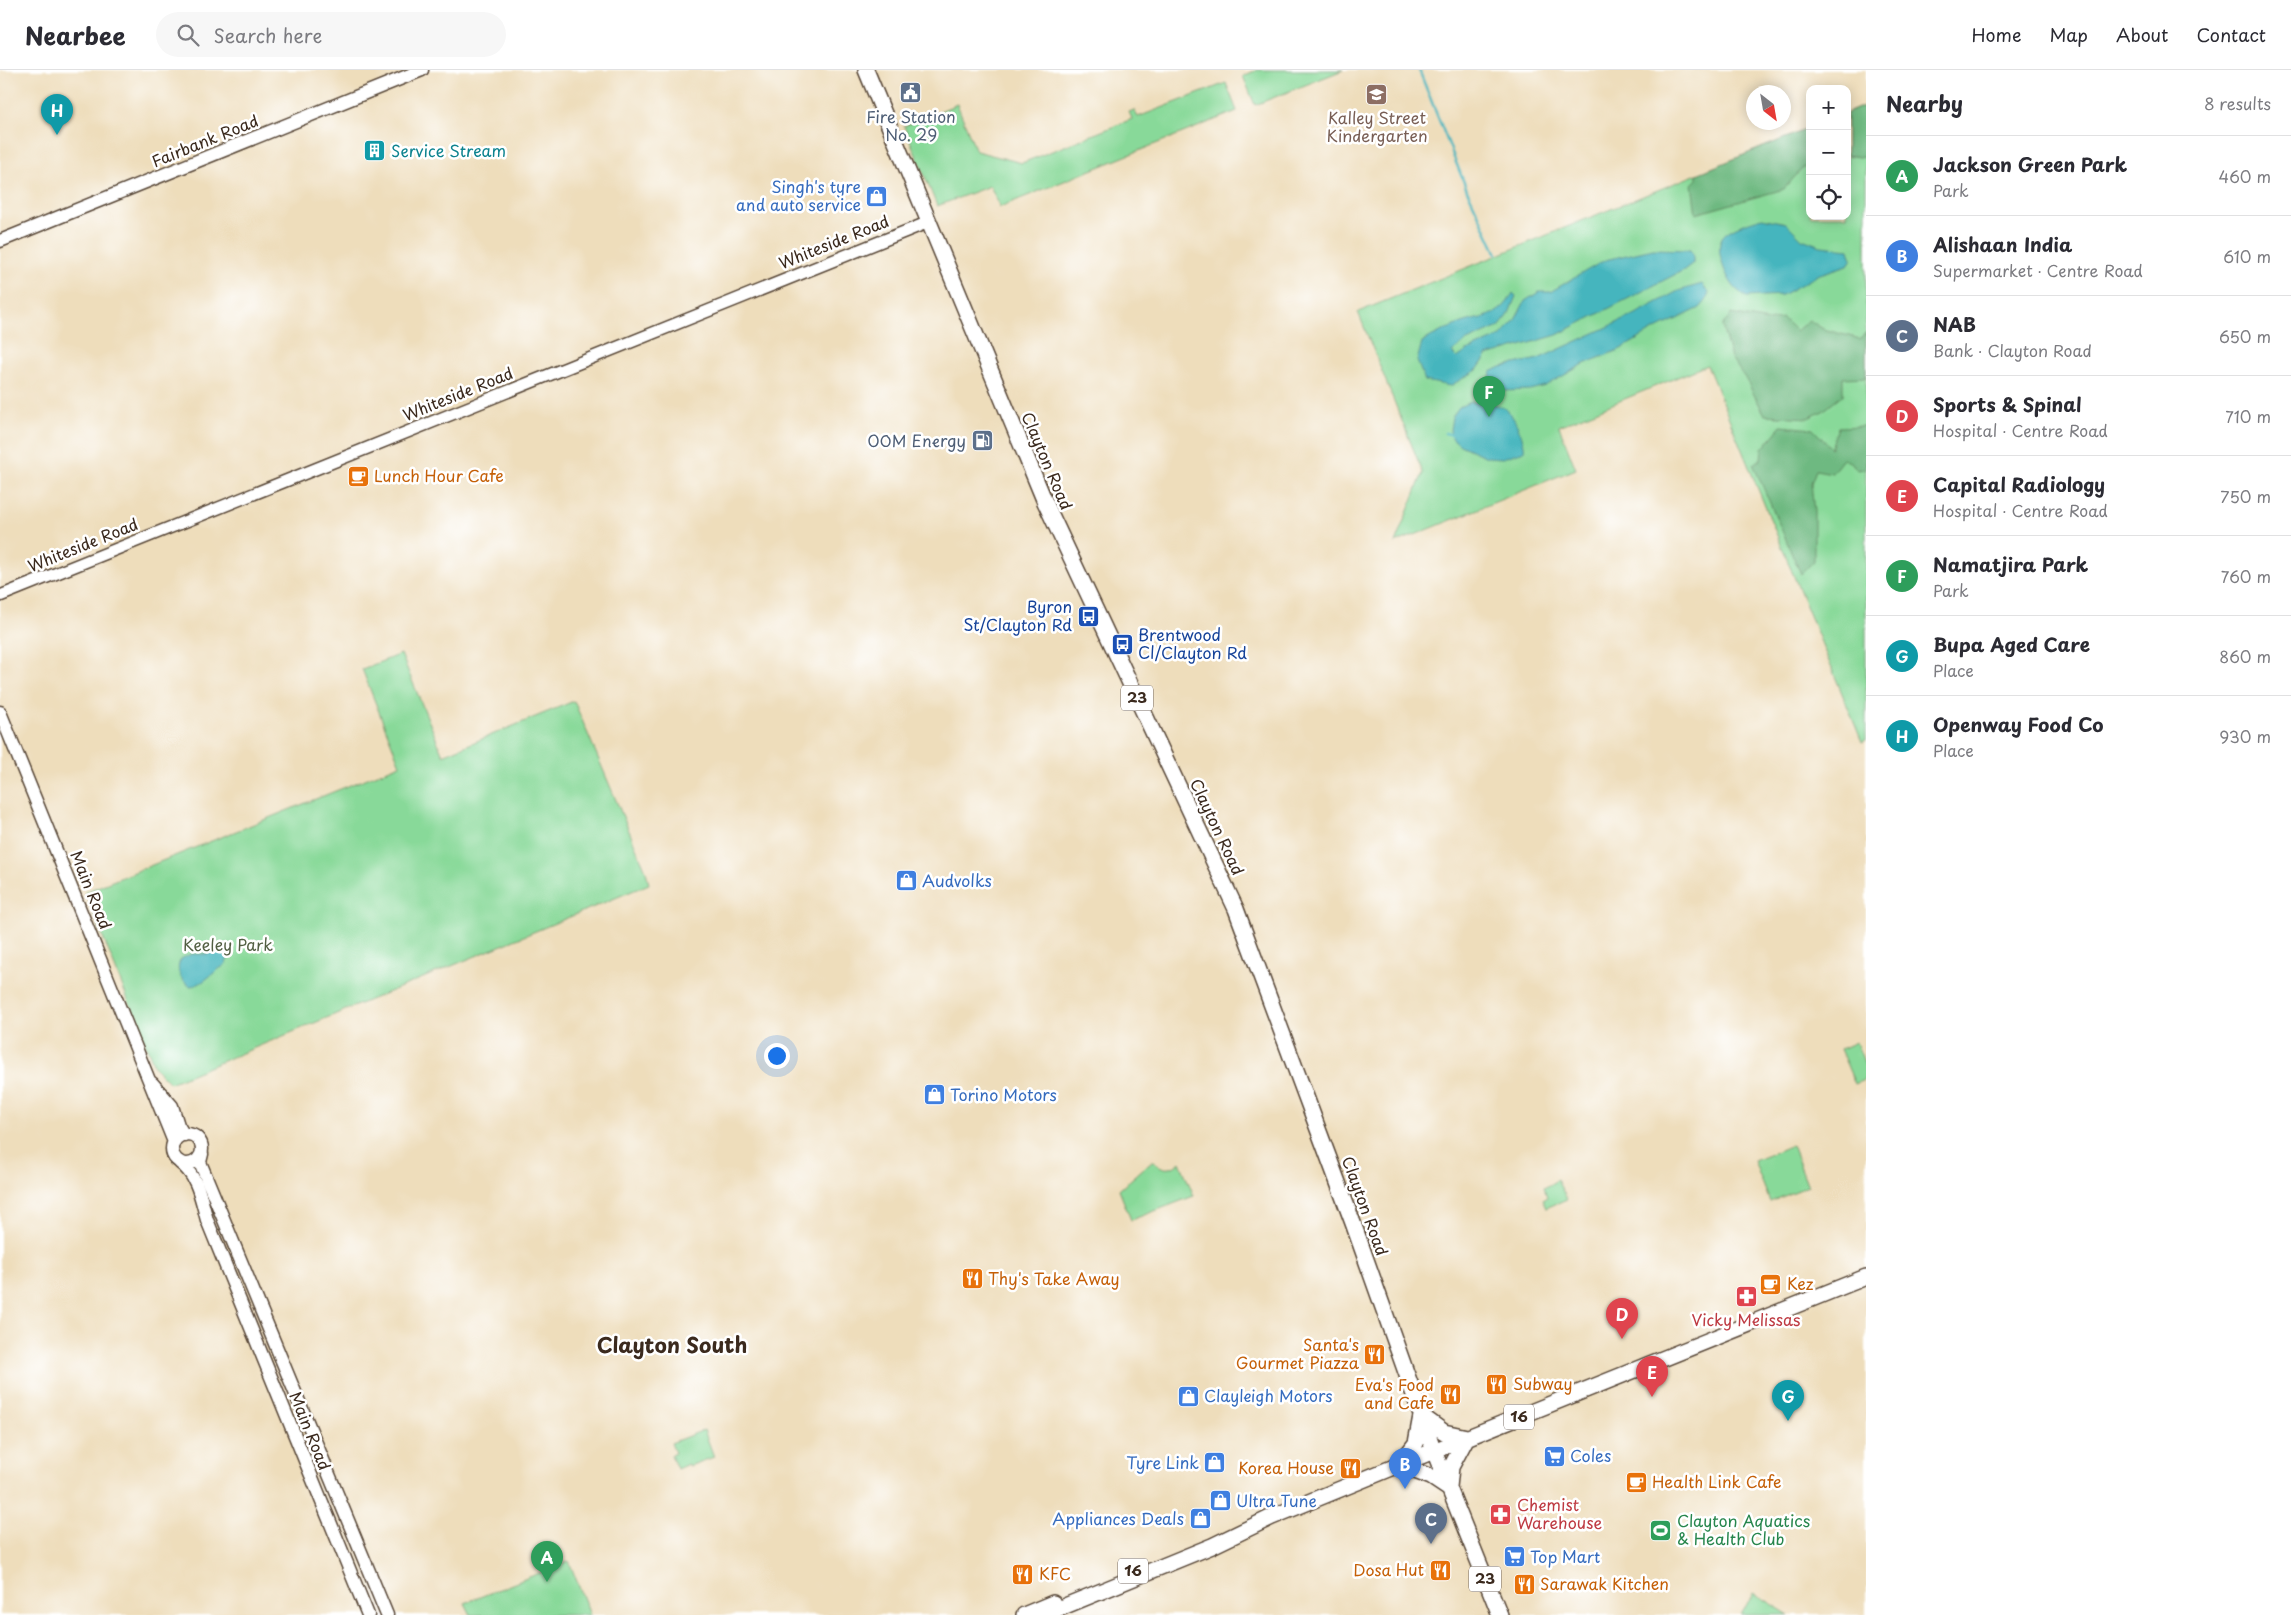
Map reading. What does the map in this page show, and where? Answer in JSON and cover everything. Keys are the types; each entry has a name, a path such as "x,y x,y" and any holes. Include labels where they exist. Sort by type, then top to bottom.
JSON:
{"main road":[{"name":"Fairbank Road","path":"0,241 422,70"},
{"name":"Clayton Road","path":"866,70 1045,502 1238,916 1356,1232 1434,1451 1500,1615"},
{"name":"Main Road","path":"0,712 151,1081 172,1106 178,1126 179,1138"},
{"path":"195,1136 199,1139 202,1154 195,1162 185,1164 176,1160 172,1151 179,1138 195,1136"},
{"name":"Main Road","path":"202,1154 200,1162 387,1615"},
{"name":"Main Road","path":"180,1163 191,1172 196,1180 207,1220 368,1615"},
{"name":"16","path":"1043,1615 1212,1546 1243,1530 1467,1437 1866,1277"},
{"path":"252,1331 267,1325"},
{"path":"1421,1415 1444,1432 1467,1437 1451,1467 1449,1489 1431,1477 1399,1465 1416,1443 1421,1415"},
{"name":"16","path":"1024,1615 1209,1540 1243,1530"},
{"path":"338,1543 354,1536"}],"street":[{"name":"Whiteside Road","path":"0,596 929,222"}],"green space":[{"path":"1257,70 1343,70 1255,105 1243,76"},
{"path":"1226,83 1237,111 1000,207 990,186 937,206 904,126 957,104 976,151 1022,163 1132,119 1129,112 1134,110 1138,117"},
{"path":"1866,105 1866,740 1862,742 1707,365 1559,426 1576,469 1395,543 1423,473 1358,312 1806,130 1806,220 1851,220 1851,111"},
{"path":"1866,105 1866,158 1851,156 1851,111"},
{"path":"1806,130 1806,166 1784,189 1696,214 1692,184 1697,179 1697,174"},
{"path":"1731,314 1768,321 1783,318 1796,331 1809,320 1823,329 1860,339 1866,332 1866,377 1843,378 1843,395 1823,411 1808,418 1765,415 1745,378 1731,358 1722,326"},
{"path":"1781,426 1813,429 1831,448 1838,427 1866,426 1866,469 1857,470 1852,463 1843,459 1832,473 1816,470 1811,483 1814,512 1814,561 1801,574 1753,464 1761,459 1762,449"},
{"name":"Keeley Park","path":"401,654 443,755 574,701 646,871 649,884 170,1083 155,1068 85,892 400,765 362,669"},
{"path":"1856,1042 1866,1067 1866,1079 1855,1084 1840,1049"},
{"path":"1792,1145 1808,1186 1770,1202 1754,1161"},
{"path":"1153,1160 1159,1166 1166,1168 1173,1167 1180,1162 1194,1196 1131,1220 1119,1190"},
{"path":"1557,1180 1567,1199 1546,1208 1542,1200 1547,1197 1544,1188"},
{"path":"704,1430 714,1457 677,1469 671,1455 675,1453 671,1443"},
{"path":"569,1561 590,1615 471,1615 465,1603"},
{"path":"1753,1593 1789,1615 1741,1615"}],"water":[{"path":"1762,218 1786,223 1802,239 1821,246 1849,249 1852,259 1848,265 1820,274 1782,295 1746,297 1733,286 1726,273 1721,258 1720,244 1722,238 1730,230"},
{"path":"1653,249 1690,250 1693,254 1693,263 1684,270 1557,335 1487,356 1477,370 1450,386 1425,381 1417,361 1422,342 1427,339 1459,324 1493,314 1504,306 1513,293 1516,296 1508,316 1499,327 1465,342 1452,353 1457,358 1467,351 1501,336 1515,320 1525,301 1539,292 1550,292 1605,260"},
{"path":"1702,284 1709,293 1706,301 1700,308 1652,331 1621,349 1584,364 1545,386 1530,390 1503,391 1493,384 1490,378 1491,372 1501,367 1538,359 1634,315 1678,291"},
{"path":"1470,402 1495,405 1508,411 1519,430 1524,451 1503,458 1487,457 1460,445 1452,438 1450,430 1452,417 1459,407"},
{"path":"221,944 228,954 224,966 199,984 190,986 184,981 178,967 181,959 191,954 209,954"}],"waterway":[{"path":"1419,70 1467,190 1497,254"},
{"path":"1445,433 1454,435"}],"place":[{"name":"Fire Station No. 29","path":"911,93"},
{"name":"Kalley Street Kindergarten","path":"1377,94"},
{"name":"Openway Food Co","path":"57,135"},
{"name":"Service Stream","path":"375,151"},
{"name":"Singh's tyre and auto service","path":"877,196"},
{"name":"Namatjira Park","path":"1489,417"},
{"name":"OOM Energy","path":"982,441"},
{"name":"Lunch Hour Cafe","path":"358,476"},
{"name":"Byron St/Clayton Rd","path":"1088,616"},
{"name":"Brentwood Cl/Clayton Rd","path":"1122,644"},
{"name":"Audvolks","path":"906,881"},
{"name":"Torino Motors","path":"934,1095"},
{"name":"Thy's Take Away","path":"972,1279"},
{"name":"Kez","path":"1771,1284"},
{"name":"Vicky Melissas","path":"1746,1296"},
{"name":"Sports & Spinal","path":"1622,1339"},
{"name":"Santa's Gourmet Piazza","path":"1375,1354"},
{"name":"Subway","path":"1497,1384"},
{"name":"Eva's Food and Cafe","path":"1450,1394"},
{"name":"Clayleigh Motors","path":"1188,1396"},
{"name":"Capital Radiology","path":"1652,1397"},
{"name":"Bupa Aged Care","path":"1788,1421"},
{"name":"Coles","path":"1554,1456"},
{"name":"Tyre Link","path":"1215,1463"},
{"name":"Korea House","path":"1350,1468"},
{"name":"Health Link Cafe","path":"1636,1482"},
{"name":"Alishaan India","path":"1405,1489"},
{"name":"Ultra Tune","path":"1220,1501"},
{"name":"Chemist Warehouse","path":"1501,1514"},
{"name":"Appliances Deals","path":"1200,1519"},
{"name":"Clayton Aquatics & Health Club","path":"1661,1530"},
{"name":"NAB","path":"1431,1544"},
{"name":"Top Mart","path":"1514,1557"},
{"name":"Dosa Hut","path":"1440,1570"},
{"name":"KFC","path":"1023,1574"},
{"name":"Jackson Green Park","path":"547,1582"},
{"name":"Sarawak Kitchen","path":"1524,1584"}],"district":[{"name":"Clayton South","path":"672,1346"}]}
